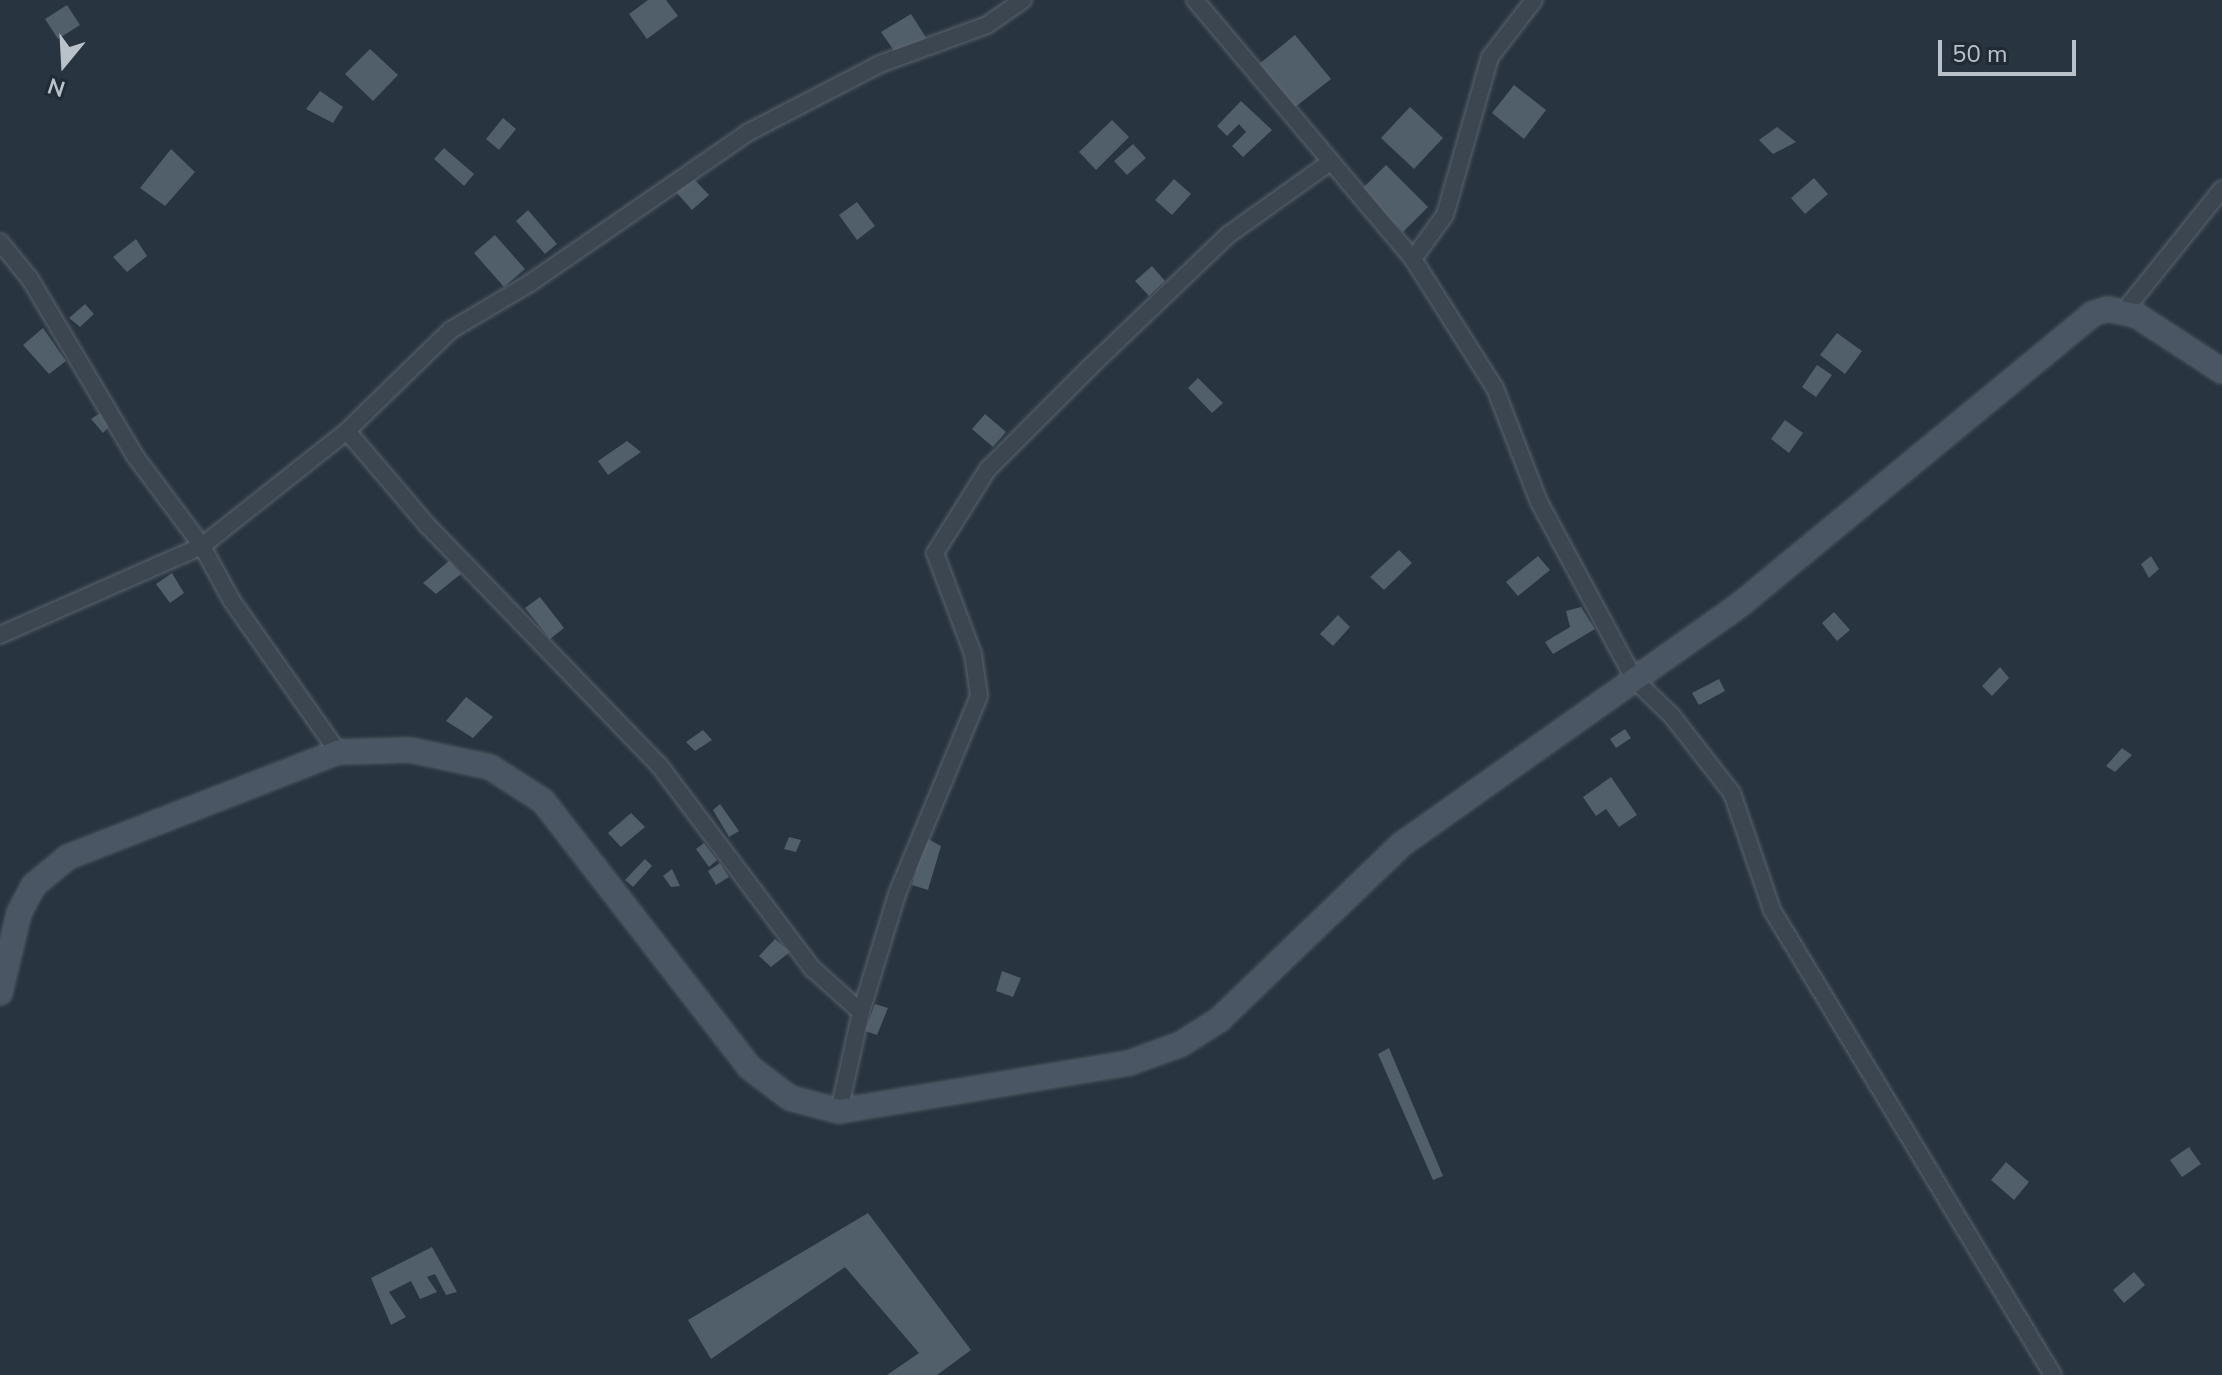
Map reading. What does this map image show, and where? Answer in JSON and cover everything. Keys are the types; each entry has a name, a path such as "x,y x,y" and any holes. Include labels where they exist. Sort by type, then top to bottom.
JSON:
{"main road":[{"path":"0,993 19,913 34,885 68,857 338,752 423,752 462,759 516,780 543,801 749,1067 790,1098 839,1111 1129,1063 1181,1044 1219,1020 1402,844 1742,603 2075,325 2100,311 2124,311 2222,371"}],"street":[{"path":"0,635 202,546 347,431 451,330 530,283 749,132 880,64 987,25 1023,0"},
{"path":"1195,0 1329,163 1413,259 1495,388 1539,502 1635,680 1672,716 1732,793 1772,910 2053,1375"},
{"path":"1413,259 1445,215 1490,57 1534,0"},
{"path":"839,1111 861,1012 897,894 979,696 973,654 935,553 988,469 1067,390 1228,235 1329,163"},
{"path":"2124,311 2222,189"},
{"path":"0,242 30,279 135,456 202,546 232,601 338,752"},
{"path":"347,431 427,525 659,765 813,969 861,1012"}],"building":[{"path":"648,0 666,0 678,16 647,39 629,14"},
{"path":"67,5 80,25 58,39 45,19"},
{"path":"911,14 927,39 897,55 881,32"},
{"path":"1295,35 1331,79 1294,108 1259,64"},
{"path":"370,49 398,75 373,101 345,74"},
{"path":"1514,85 1546,110 1524,139 1492,113"},
{"path":"320,91 343,107 333,123 306,109"},
{"path":"1241,101 1272,130 1243,157 1232,146 1246,132 1239,124 1227,136 1217,126"},
{"path":"1410,107 1443,138 1414,169 1381,138"},
{"path":"503,118 516,129 499,150 486,139"},
{"path":"1112,120 1129,137 1096,170 1079,152"},
{"path":"1777,127 1796,142 1773,154 1759,140"},
{"path":"1133,144 1146,158 1127,175 1114,161"},
{"path":"444,148 474,174 464,186 434,159"},
{"path":"171,149 195,172 165,206 140,188"},
{"path":"1386,165 1428,207 1403,232 1361,190"},
{"path":"693,178 709,195 692,210 676,192"},
{"path":"1814,178 1828,194 1805,214 1791,198"},
{"path":"1174,179 1191,194 1172,215 1155,200"},
{"path":"857,202 875,226 857,240 839,215"},
{"path":"528,210 557,244 545,254 516,221"},
{"path":"495,235 525,269 504,287 474,253"},
{"path":"136,239 147,256 127,272 113,257"},
{"path":"1152,266 1165,281 1149,296 1135,281"},
{"path":"85,304 94,314 80,327 69,318"},
{"path":"43,328 66,361 49,374 23,345"},
{"path":"1837,333 1862,351 1845,374 1820,355"},
{"path":"1817,365 1832,375 1816,397 1802,387"},
{"path":"1198,378 1223,403 1212,413 1188,388"},
{"path":"105,410 113,422 103,433 91,419"},
{"path":"985,414 1006,432 993,447 972,429"},
{"path":"1785,420 1803,433 1789,453 1771,439"},
{"path":"627,441 641,452 608,475 598,461"},
{"path":"1399,550 1412,563 1384,590 1370,577"},
{"path":"1538,556 1550,570 1518,596 1506,582"},
{"path":"2151,556 2159,569 2149,578 2141,564"},
{"path":"449,561 461,574 436,594 423,583"},
{"path":"172,573 184,593 170,603 156,584"},
{"path":"540,597 564,628 550,639 525,608"},
{"path":"1581,607 1595,629 1553,654 1545,642 1570,627 1566,611"},
{"path":"1834,612 1850,630 1837,641 1822,623"},
{"path":"1338,615 1350,627 1333,646 1320,634"},
{"path":"2000,667 2009,678 1992,696 1982,686"},
{"path":"1719,679 1725,691 1699,705 1692,693"},
{"path":"466,697 493,717 473,738 446,721"},
{"path":"1625,729 1631,738 1616,748 1610,739"},
{"path":"703,730 712,740 695,751 686,742"},
{"path":"2122,748 2132,755 2115,772 2106,766"},
{"path":"1611,777 1637,815 1619,827 1606,809 1596,816 1583,797"},
{"path":"720,804 739,831 729,837 713,810"},
{"path":"631,813 645,827 621,847 608,833"},
{"path":"789,837 801,840 796,852 784,849"},
{"path":"926,838 941,846 928,890 912,885"},
{"path":"704,843 717,860 709,867 696,849"},
{"path":"645,859 652,866 633,887 625,880"},
{"path":"720,863 729,877 716,885 708,871"},
{"path":"672,869 680,886 671,887 663,876"},
{"path":"775,939 790,952 771,967 759,956"},
{"path":"1002,971 1021,978 1013,997 996,991"},
{"path":"875,1004 888,1008 877,1035 865,1031"},
{"path":"1389,1048 1443,1176 1433,1180 1378,1054"},
{"path":"2189,1147 2201,1164 2182,1177 2170,1160"},
{"path":"2006,1162 2029,1182 2014,1200 1991,1180"},
{"path":"868,1213 971,1350 937,1375 887,1375 919,1353 845,1267 711,1359 688,1320"},
{"path":"432,1247 457,1292 446,1295 435,1274 427,1277 437,1292 420,1299 411,1281 389,1292 406,1317 391,1325 371,1278"},
{"path":"2134,1272 2145,1285 2124,1303 2113,1290"}]}
